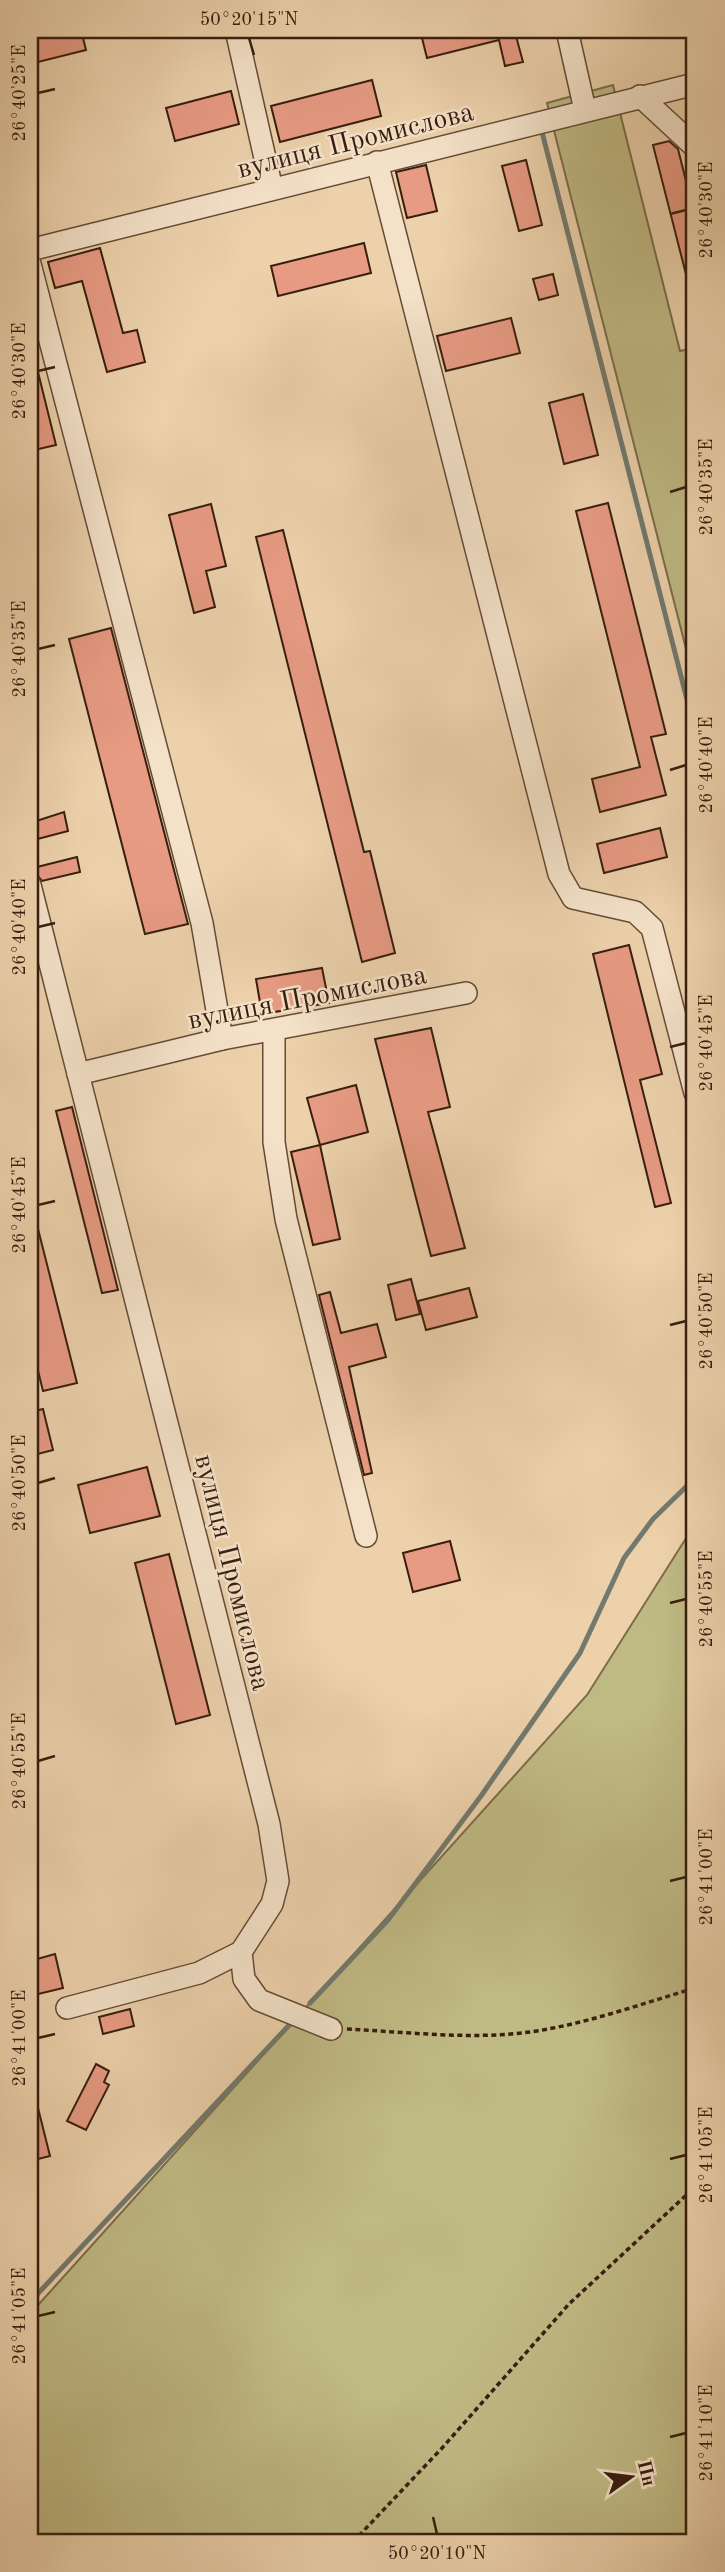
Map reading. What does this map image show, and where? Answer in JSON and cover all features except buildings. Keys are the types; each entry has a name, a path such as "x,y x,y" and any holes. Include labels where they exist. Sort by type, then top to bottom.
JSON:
{"street":[{"path":"219,30 242,54"},
{"path":"236,30 272,189"},
{"path":"567,30 585,110"},
{"name":"вулиця Промислова","path":"30,250 640,96 695,85"},
{"path":"640,96 695,147"},
{"path":"671,126 695,134"},
{"path":"377,162 559,874 573,898 635,912 652,928 695,1093"},
{"path":"30,264 202,923 222,1039"},
{"name":"вулиця Промислова","path":"30,885 274,1850 278,1881 272,1904 242,1952"},
{"name":"вулиця Промислова","path":"78,1074 222,1039 466,993"},
{"path":"274,1030 274,1142 286,1219 366,1536"},
{"path":"67,2008 199,1973 242,1952 244,1979 259,2000 331,2029"}],"path":[{"path":"331,2029 442,2034 527,2032 585,2020 695,1988"},
{"path":"354,2542 569,2304 695,2187"}],"shaded area":[{"path":"613,85 680,351 695,348 695,684 547,103"},
{"path":"695,1524 695,2542 30,2542 30,2314 587,1695"}],"waterway":[{"path":"541,128 695,731"},
{"path":"310,2003 388,1920 481,1796 580,1653 624,1558 653,1519 695,1478"},
{"path":"30,2302 293,2021"}]}
